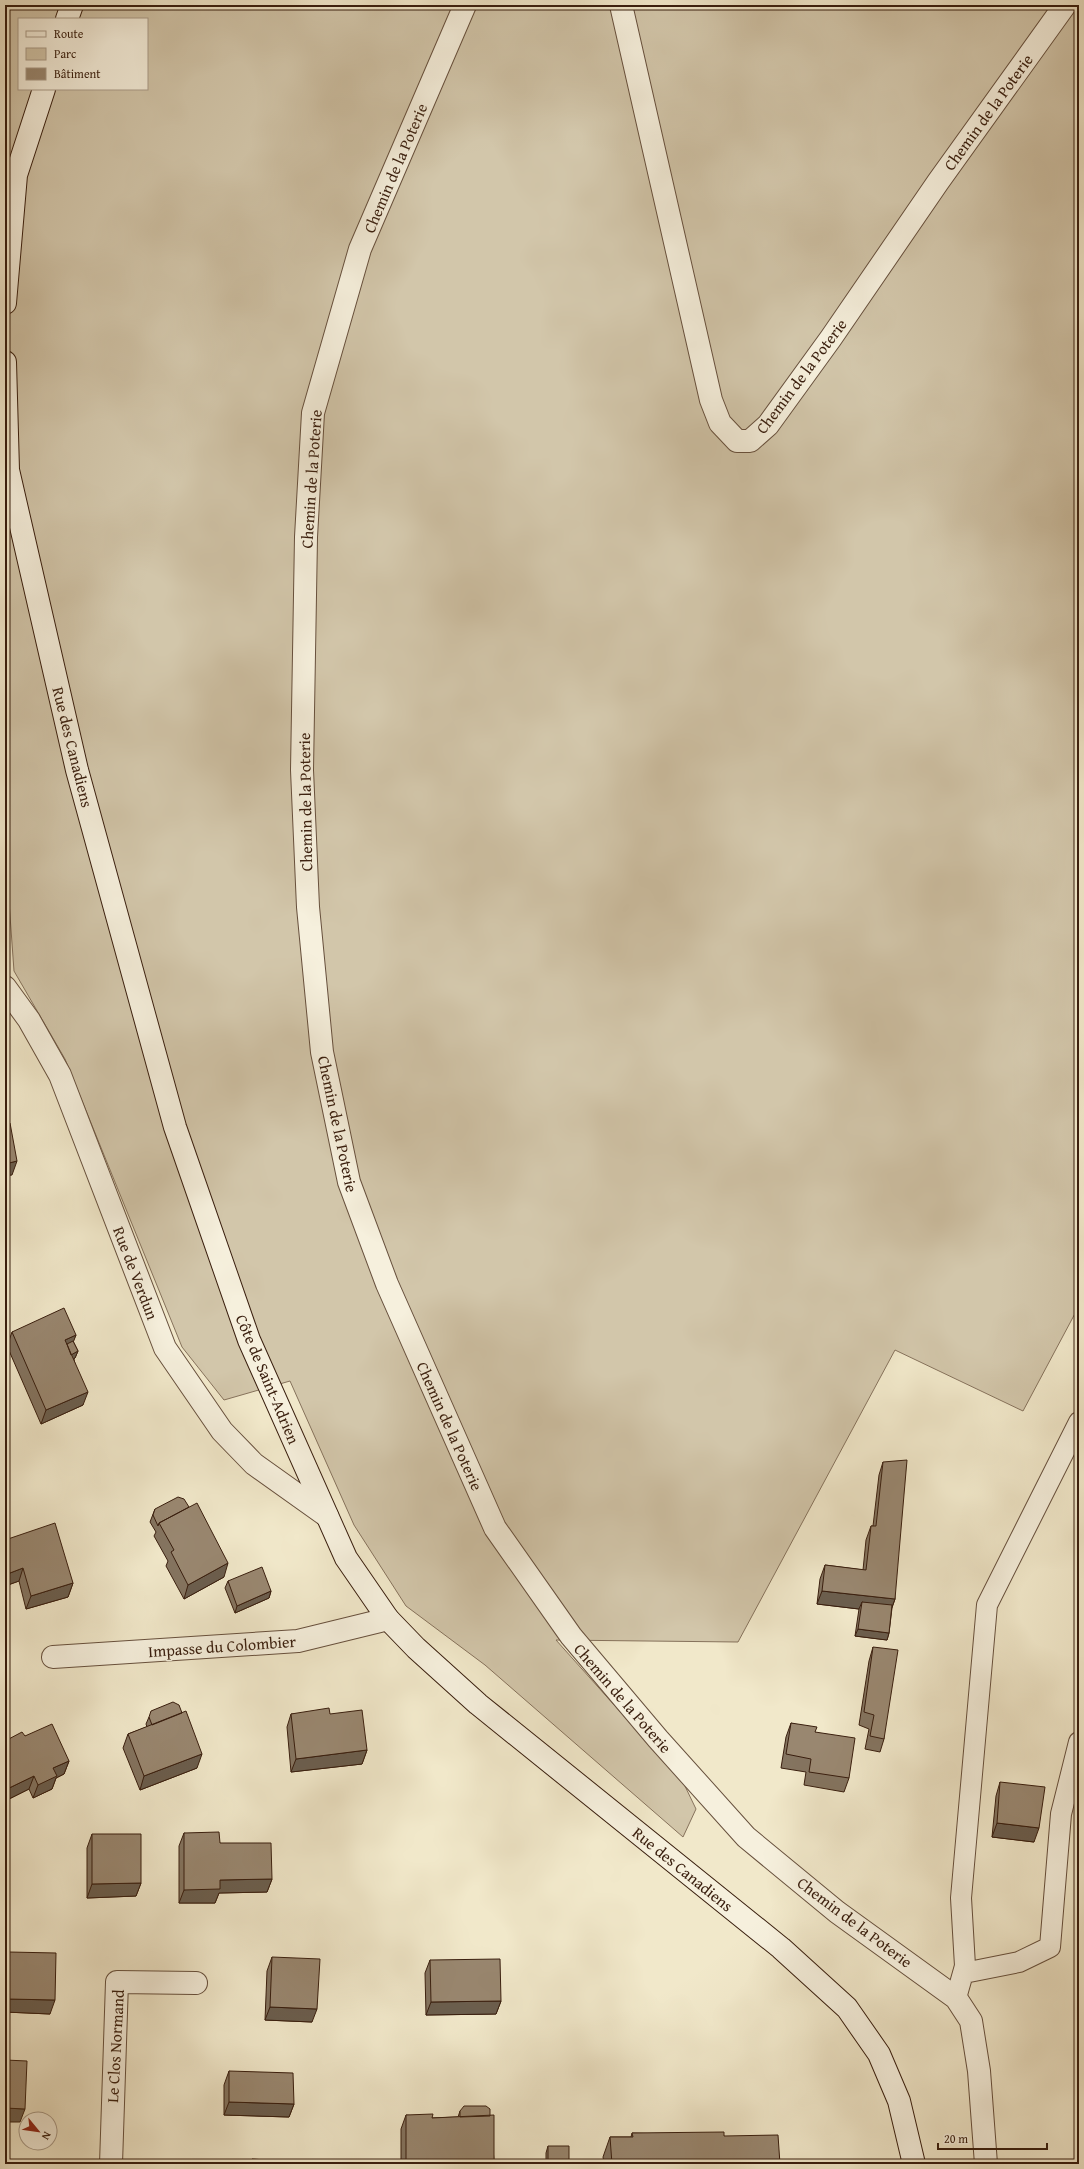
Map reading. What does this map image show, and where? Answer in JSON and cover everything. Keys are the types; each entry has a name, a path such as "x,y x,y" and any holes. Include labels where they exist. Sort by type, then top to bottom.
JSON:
{"street":[{"path":"67,18 72,5"},
{"name":"Chemin de la Poterie","path":"465,5 360,249 314,413 306,537 302,770 307,899 322,1052 349,1182 387,1284 495,1528 571,1636 658,1739 746,1836 837,1912 956,1998 971,2021 980,2071 986,2164"},
{"name":"Chemin de la Poterie","path":"620,5 711,400 720,423 737,441 750,441 768,425 831,338 938,182 1065,5"},
{"path":"5,303 16,175 44,90"},
{"name":"Rue des Canadiens","path":"5,362 8,470 78,770 174,1127"},
{"name":"Rue de Verdun","path":"5,987 29,1020 60,1075 164,1348 222,1431 254,1464 327,1516"},
{"name":"Côte de Saint-Adrien","path":"174,1127 249,1340 346,1558 388,1619"},
{"name":"Rue des Canadiens","path":"388,1619 416,1648 478,1704 781,1948 847,2008 879,2054 899,2101 914,2164"},
{"name":"Impasse du Colombier","path":"53,1657 298,1641 388,1619"},
{"name":"Le Clos Normand","path":"111,2164 117,1982 196,1983"}],"lane":[{"path":"956,1998 964,1973 960,1898 987,1605 1079,1422"},
{"path":"964,1973 1019,1962 1050,1947 1061,1814 1079,1742"}],"green space":[{"path":"5,5 1079,5 1079,1306 1023,1411 895,1350 738,1642 556,1640 683,1782 696,1809 683,1837 485,1665 406,1606 354,1525 290,1381 224,1400 182,1347 65,1059 14,971 5,846"}],"building":[{"path":"10,1123 17,1161 5,1164 5,1124"},
{"path":"64,1308 76,1335 65,1340 88,1392 46,1410 12,1332"},
{"path":"73,1341 78,1351 71,1355 67,1344"},
{"path":"907,1460 895,1599 822,1591 825,1565 866,1570 871,1526 876,1526 883,1462"},
{"path":"178,1497 184,1499 189,1507 159,1523 158,1526 153,1515 155,1509"},
{"path":"197,1503 228,1563 188,1585 171,1552 174,1550 159,1523"},
{"path":"55,1523 73,1583 31,1596 23,1568 10,1573 5,1558 5,1540"},
{"path":"262,1567 271,1591 237,1606 228,1581"},
{"path":"862,1602 892,1605 889,1633 858,1629"},
{"path":"873,1647 898,1650 884,1739 870,1736 874,1715 864,1712"},
{"path":"173,1702 179,1705 182,1713 152,1725 149,1717 151,1711"},
{"path":"329,1708 330,1714 362,1710 367,1750 296,1759 291,1714"},
{"path":"186,1711 202,1754 144,1776 128,1734"},
{"path":"791,1723 817,1727 815,1732 855,1738 849,1778 809,1772 811,1759 786,1754"},
{"path":"52,1724 69,1761 53,1768 57,1776 38,1785 34,1776 5,1790 5,1741 22,1732 25,1736"},
{"path":"1000,1782 1045,1787 1039,1828 997,1823"},
{"path":"219,1832 220,1843 271,1843 272,1879 220,1880 220,1889 184,1890 184,1833"},
{"path":"92,1834 141,1834 141,1883 92,1884"},
{"path":"9,1952 56,1953 55,2000 8,1999"},
{"path":"272,1957 320,1959 317,2009 270,2007"},
{"path":"500,1959 501,2001 431,2002 430,1960"},
{"path":"5,2060 27,2061 25,2109 5,2108"},
{"path":"229,2071 293,2073 294,2104 229,2102"},
{"path":"464,2106 486,2106 490,2109 490,2116 460,2117 460,2111"},
{"path":"433,2114 432,2118 494,2115 494,2160 434,2161 433,2164 406,2164 406,2115"},
{"path":"724,2132 724,2136 778,2135 780,2164 612,2164 610,2137 633,2137 632,2133"},
{"path":"548,2146 569,2146 569,2161 548,2161"},
{"path":"252,2159 280,2161 280,2164 253,2164"}]}
